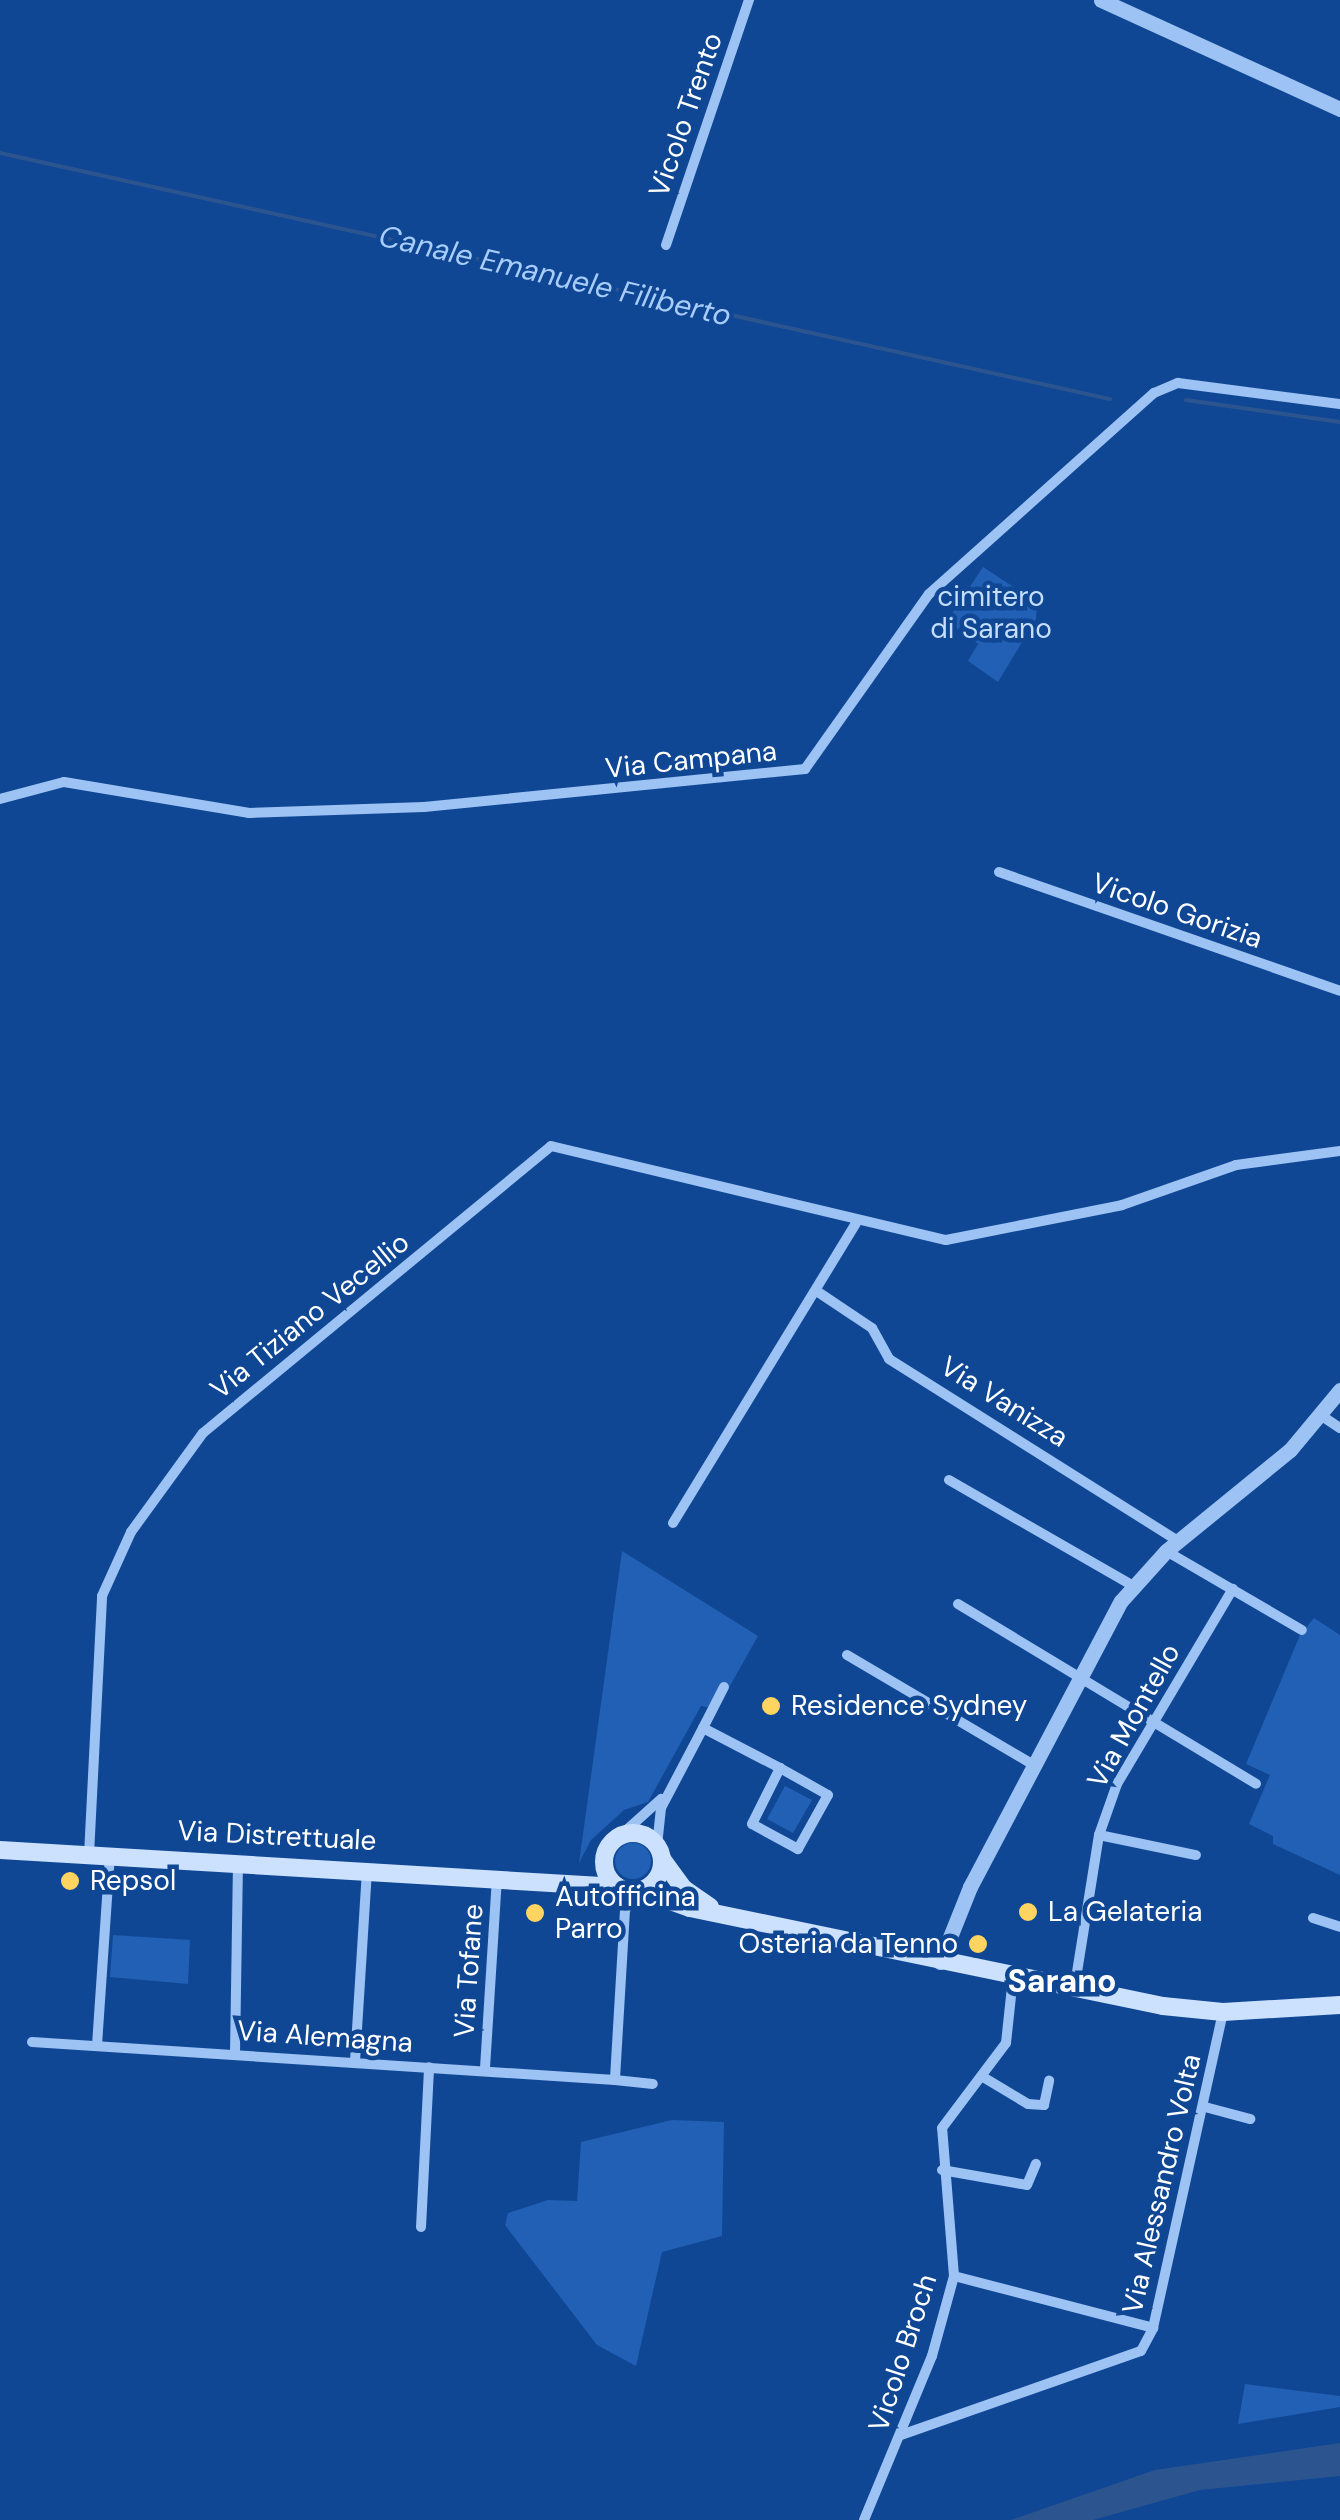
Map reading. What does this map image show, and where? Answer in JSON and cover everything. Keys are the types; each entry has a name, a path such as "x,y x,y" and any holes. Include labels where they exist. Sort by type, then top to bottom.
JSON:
{"main road":[{"path":"552,1883 581,1878 604,1863 620,1835 637,1833 660,1852 691,1896 733,1918"},
{"name":"Via Distrettuale","path":"0,1850 367,1867 618,1887"},
{"path":"640,1890 654,1882 660,1852"},
{"path":"604,1863 618,1887 733,1918 1074,1990 1223,2012 1340,2004"}],"street":[{"name":"Vicolo Trento","path":"666,245 749,0"},
{"path":"1101,0 1340,109"},
{"name":"Via Campana","path":"0,799 64,782 249,813 424,807 805,769 928,594 1154,393 1178,383 1340,404"},
{"name":"Vicolo Gorizia","path":"999,872 1340,991"},
{"name":"Via Tiziano Vecellio","path":"89,1855 102,1596 130,1532 203,1434 551,1146 856,1223 946,1240 1122,1205 1236,1166 1340,1152"},
{"path":"673,1523 818,1292 856,1223"},
{"name":"Via Vanizza","path":"818,1292 872,1328 890,1359 1233,1589 1302,1630"},
{"path":"940,1962 970,1886 1078,1678 1133,1586 1322,1416 1340,1390"},
{"path":"1322,1416 1340,1428"},
{"path":"950,1480 1133,1586"},
{"name":"Via Montello","path":"1074,1990 1099,1836 1117,1784 1233,1589"},
{"path":"958,1604 1256,1784"},
{"path":"847,1654 1034,1766"},
{"path":"620,1835 668,1790 724,1687"},
{"path":"702,1728 780,1768 828,1796 798,1849 752,1824 780,1768"},
{"path":"660,1852 668,1790"},
{"path":"1099,1836 1196,1855"},
{"path":"97,2046 110,1856"},
{"path":"235,2053 238,1861"},
{"path":"355,2061 367,1867"},
{"name":"Via Tofane","path":"486,2068 498,1877"},
{"path":"615,2080 625,1910 618,1887"},
{"path":"625,1910 640,1890"},
{"path":"1312,1918 1340,1927"},
{"name":"Vicolo Broch","path":"864,2520 901,2436 954,2276 954,2228 942,2170 945,2119 984,2077 1009,2034 1013,1978"},
{"name":"Via Alessandro Volta","path":"901,2436 1142,2351 1153,2328 1206,2107 1223,2012"},
{"name":"Via Alemagna","path":"32,2042 486,2068 652,2084"},
{"path":"421,2226 429,2067"},
{"path":"984,2077 1028,2104 1044,2106 1049,2080"},
{"path":"1206,2107 1250,2119"},
{"path":"942,2170 1027,2185 1036,2164"},
{"path":"954,2276 1153,2328"}],"green space":[{"name":"cimitero di Sarano","path":"983,567 1037,602 1036,619 998,682 968,661 978,644 947,621"},
{"path":"622,1551 758,1636 717,1709 701,1706 648,1802 624,1810 591,1840 579,1863"},
{"path":"1314,1618 1340,1635 1340,1875 1273,1844 1273,1836 1249,1824 1270,1775 1246,1764 1300,1635"},
{"path":"785,1786 812,1800 793,1833 767,1819"},
{"path":"633,1843 646,1848 651,1861 646,1874 633,1879 620,1874 615,1861 620,1848"},
{"path":"113,1935 190,1940 188,1984 110,1977"},
{"path":"672,2120 724,2122 722,2236 662,2252 636,2366 597,2345 505,2225 508,2213 548,2200 577,2201 581,2142"},
{"path":"1245,2384 1340,2396 1340,2407 1238,2424"}],"shaded area":[{"path":"1340,2443 1340,2476 1200,2490 1093,2520 1011,2520 1155,2470"}],"waterway":[{"name":"Canale Emanuele Filiberto","path":"0,153 1110,399"},
{"name":"Canale Emanuele Filiberto","path":"1186,400 1340,422"}],"place":[{"name":"Residence Sydney","path":"771,1706"},
{"name":"Repsol","path":"70,1881"},
{"name":"La Gelateria","path":"1028,1912"},
{"name":"Autofficina Parro","path":"535,1913"},
{"name":"Osteria da Tenno","path":"978,1944"}],"district":[{"name":"Sarano","path":"1062,1981"}]}
